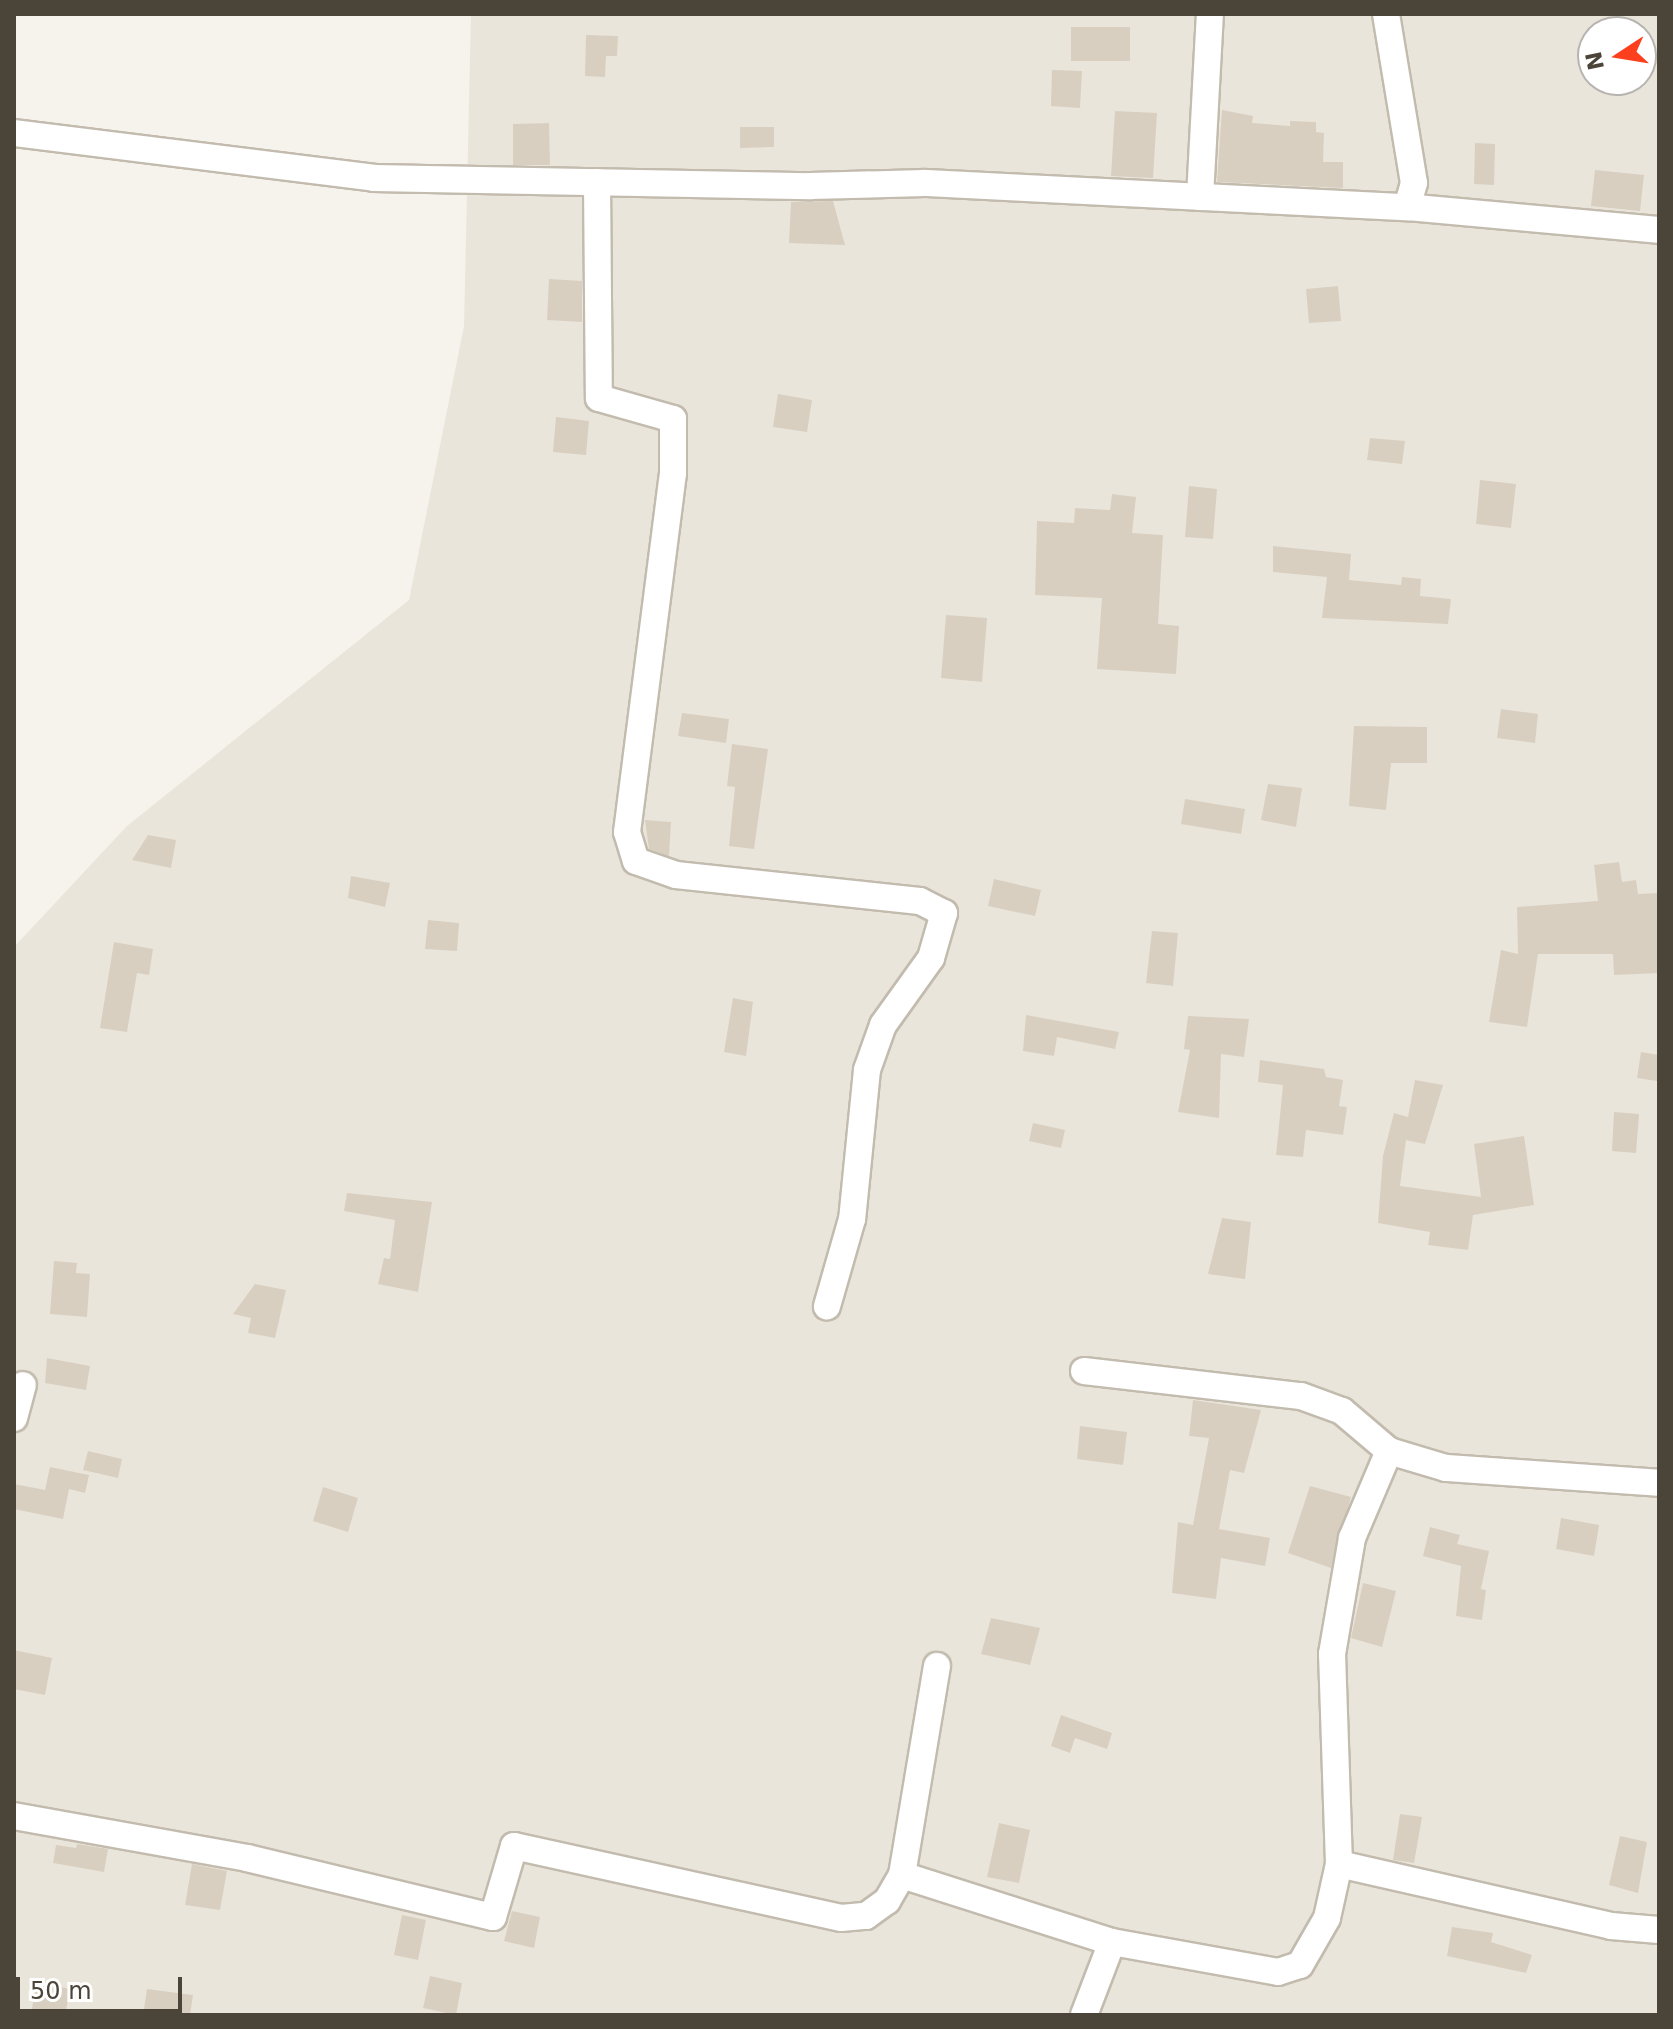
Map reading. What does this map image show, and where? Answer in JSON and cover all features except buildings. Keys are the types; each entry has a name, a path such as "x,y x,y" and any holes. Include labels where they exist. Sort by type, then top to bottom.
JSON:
{"street":[{"path":"1200,197 1210,14"},
{"path":"1386,14 1414,183 1407,207"},
{"path":"14,133 325,175 597,182 925,183 1407,207 1659,230"},
{"path":"597,182 599,398 673,419 673,473 627,832 636,861 676,875 920,901 944,913 931,958 883,1025 867,1070 852,1219 827,1306"},
{"path":"1084,1371 1301,1396 1342,1411 1389,1451 1446,1468 1659,1483"},
{"path":"14,1418 23,1385"},
{"path":"902,1875 1112,1942 1290,1971 1315,1944 1339,1864 1332,1654 1352,1538 1389,1451"},
{"path":"14,1816 247,1858 493,1917 514,1846 841,1918 866,1916 887,1901 902,1875 937,1666"},
{"path":"1339,1864 1611,1926 1659,1930"},
{"path":"1084,2015 1112,1942"}],"shaded area":[{"path":"471,14 1659,14 1659,2015 14,2015 14,947 127,826 409,600 464,326"}]}
